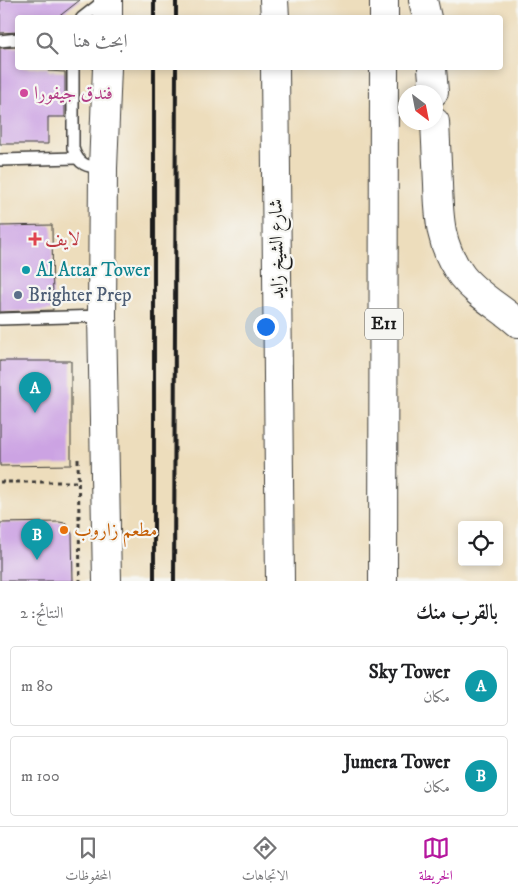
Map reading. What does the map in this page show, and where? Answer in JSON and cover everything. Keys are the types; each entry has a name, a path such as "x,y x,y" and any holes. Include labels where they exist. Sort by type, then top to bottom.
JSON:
{"main road":[{"path":"106,0 108,15"},
{"path":"274,0 274,15"},
{"path":"384,0 384,15"},
{"path":"424,0 426,15"},
{"path":"107,70 103,168 102,316 107,581"},
{"name":"شارع الشيخ زايد","path":"275,70 280,581"},
{"name":"E11","path":"383,581 384,70"},
{"path":"432,70 433,85"},
{"path":"435,130 440,223 444,242 451,260 476,291 518,323"}],"lane":[{"path":"86,15 106,0"},
{"path":"0,41 15,39"},
{"path":"73,70 73,148 82,164 89,167 103,168"},
{"path":"0,160 77,158"},
{"path":"0,319 102,316"}],"path":[{"path":"0,482 105,482"}],"building":[{"path":"0,0 80,0 61,15 15,15 15,32 0,33"},
{"name":"فندق جيفورا","path":"15,47 15,70 65,72 65,117 48,117 48,144 0,144 0,48"},
{"name":"Al Attar Tower","path":"52,225 53,310 0,312 0,226"},
{"path":"0,361 71,361 71,465 0,466"},
{"path":"0,523 65,523 72,534 73,581 0,581"}],"railway":[{"path":"154,0 154,15"},
{"path":"176,0 176,15"},
{"path":"154,70 154,581"},
{"path":"174,581 176,70"}],"place":[{"name":"فندق جيفورا","path":"24,93"},
{"name":"لايف","path":"35,239"},
{"name":"Al Attar Tower","path":"26,270"},
{"name":"Brighter Prep","path":"18,295"},
{"name":"Sky Tower","path":"35,413"},
{"name":"مطعم زاروب","path":"64,530"},
{"name":"Jumera Tower","path":"37,560"}]}
